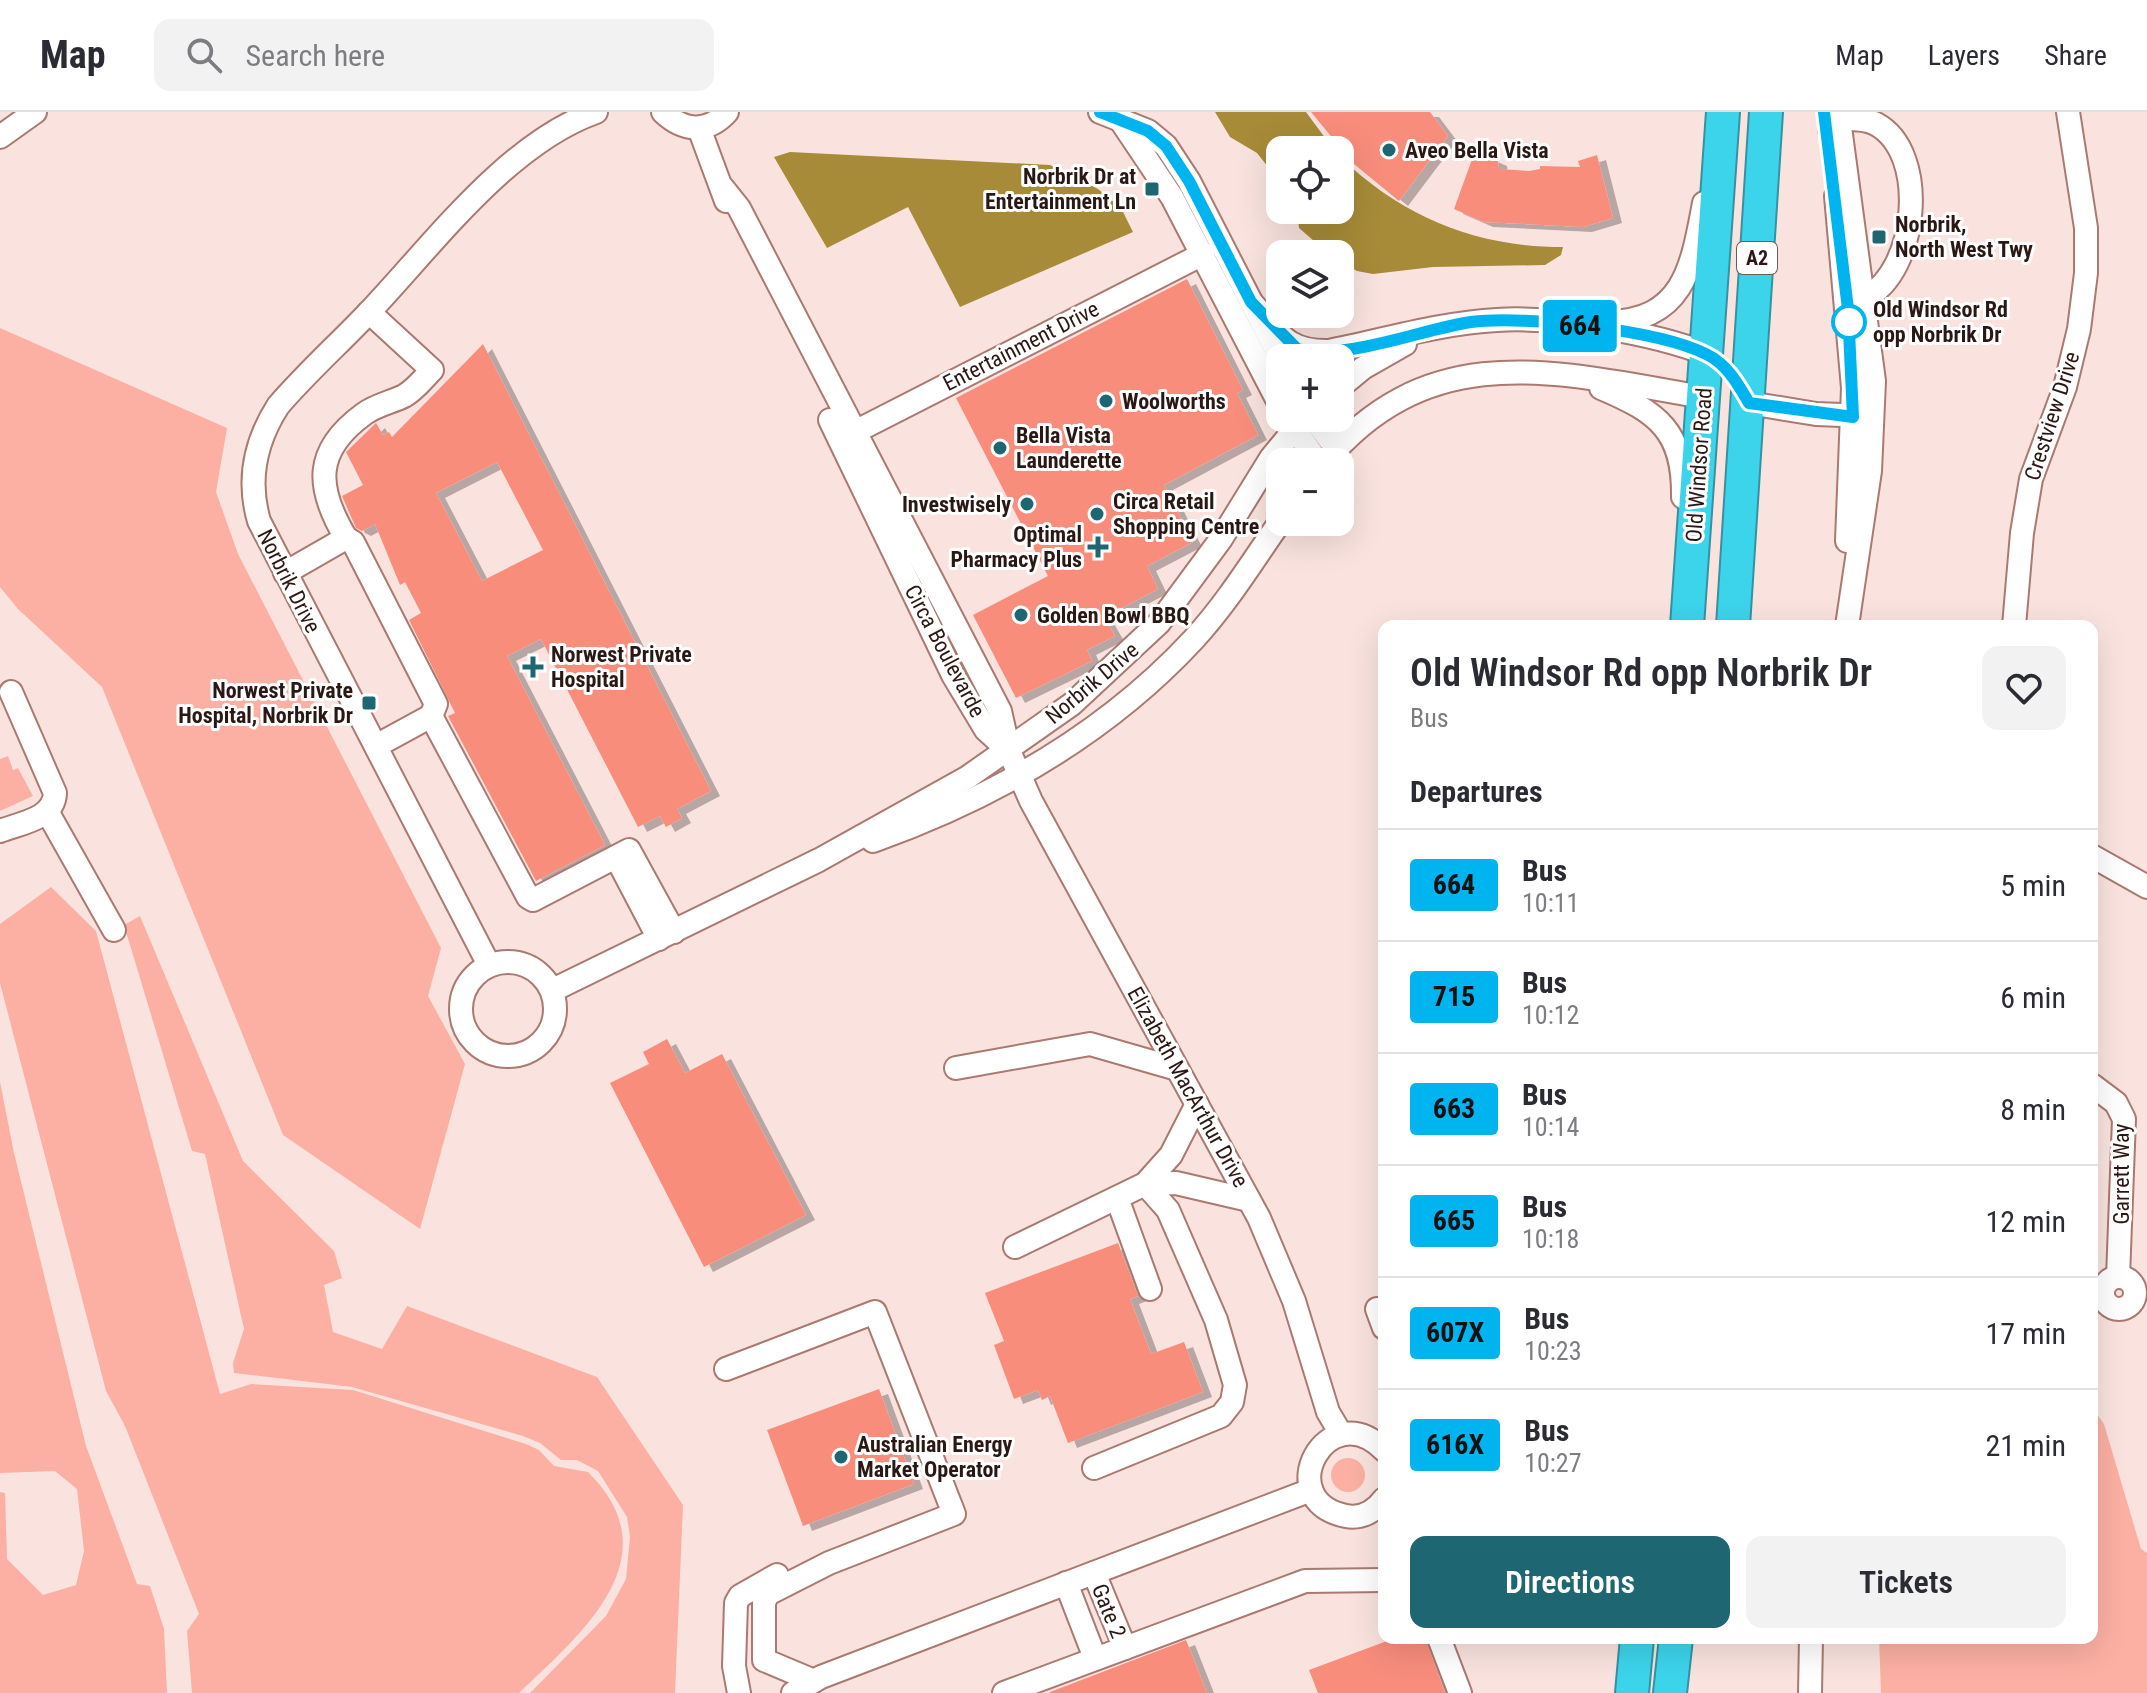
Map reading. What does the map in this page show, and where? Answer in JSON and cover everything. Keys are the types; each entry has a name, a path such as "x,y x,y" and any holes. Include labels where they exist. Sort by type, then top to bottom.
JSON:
{"highway":[{"name":"Old Windsor Road","path":"1687,620 1722,112"},
{"name":"Old Windsor Road","path":"1733,620 1766,112"},
{"path":"1707,354 1727,369 1749,403"},
{"path":"1703,397 1749,403"},
{"path":"1632,1693 1636,1644"},
{"path":"1648,1693 1650,1644"},
{"path":"1670,1693 1675,1644"},
{"path":"1692,1644 1693,1693"}],"street":[{"path":"0,137 35,112"},
{"name":"Norbrik Drive","path":"489,965 285,573 255,507 254,467 259,442 287,396 515,160 545,137 596,112"},
{"path":"663,112 685,127 699,128 709,127 727,112"},
{"path":"1100,112 1148,131 1166,146 1189,181 1273,344"},
{"path":"1562,323 1640,319 1653,315 1676,294 1694,248 1722,112"},
{"name":"Crestview Drive","path":"2015,620 2022,533 2031,479 2065,387 2079,329 2086,273 2086,228 2068,112"},
{"path":"1832,119 1848,309 1864,416"},
{"path":"1832,119 1869,121 1884,129 1902,154 1911,192 1911,216 1900,253 1886,279 1866,297"},
{"path":"1832,119 1866,297 1874,381 1864,416 1847,620"},
{"path":"1121,121 1172,197 1266,378"},
{"name":"Circa Boulevarde","path":"699,128 723,188 737,238 846,436 953,675 986,730 1009,751"},
{"name":"Entertainment Drive","path":"846,436 1203,254"},
{"path":"1251,302 1287,342 1297,349 1310,352 1498,319 1562,323 1667,341 1707,354"},
{"path":"369,312 432,370 408,394 365,413 334,445 323,469 327,505 346,538 353,542 436,699 431,716 528,897 533,900 623,853 667,935"},
{"path":"1354,377 1393,349 1441,329"},
{"name":"Norbrik Drive","path":"1335,448 1358,426 1394,400 1438,383 1496,371 1556,373 1703,397"},
{"path":"1556,373 1635,404 1664,423 1671,435 1683,474 1680,620"},
{"path":"1749,403 1864,416"},
{"name":"Norbrik Drive","path":"553,990 819,860 1009,751 1099,682 1159,623 1187,590 1292,432"},
{"name":"Norbrik Drive","path":"819,860 923,823 1019,777 1134,695 1193,640 1224,605 1271,536"},
{"path":"285,573 346,538"},
{"path":"0,831 48,813 55,805 55,793 11,692"},
{"path":"376,746 431,716"},
{"name":"Elizabeth MacArthur Drive","path":"1009,751 1019,777 1280,1262 1328,1412 1341,1434"},
{"path":"48,813 114,930"},
{"path":"2098,859 2147,887"},
{"path":"509,962 526,965 540,974 553,990 555,1018 550,1033 536,1048 521,1055 504,1057 482,1049 466,1030 461,1007 473,978 489,965 509,962"},
{"path":"956,1068 1090,1044 1177,1069"},
{"name":"Garrett Way","path":"2098,1088 2116,1103 2124,1119 2133,1287"},
{"path":"1145,1184 1171,1155 1197,1104"},
{"path":"1171,1155 1181,1179"},
{"path":"1015,1247 1145,1184 1181,1179 1245,1193"},
{"path":"1094,1468 1221,1416 1232,1402 1235,1385 1216,1320 1168,1210 1145,1184"},
{"path":"1117,1198 1150,1289"},
{"path":"2098,1294 2106,1284 2133,1287"},
{"path":"726,1369 875,1312 954,1514 829,1563 776,1588 764,1602 764,1660 814,1681"},
{"path":"1378,1442 1356,1433 1341,1434 1320,1446 1311,1462 1311,1490 1319,1502 1341,1515 1363,1515 1378,1505"},
{"path":"793,1693 814,1681 1311,1490"},
{"path":"739,1693 734,1644 738,1599 777,1575 829,1563"},
{"name":"Gate 2","path":"1094,1573 1125,1648"},
{"path":"1004,1693 1305,1581 1378,1580"},
{"name":"Gate 2","path":"1066,1583 1095,1658"},
{"path":"1441,1644 1460,1693"},
{"path":"1810,1693 1811,1644"}],"shaded area":[{"path":"1215,112 1306,112 1324,136 1266,136 1266,164 1257,153 1230,137"},
{"path":"790,152 1050,165 1098,189 1121,208 1133,232 960,307 908,207 827,248 774,157"},
{"path":"1354,169 1389,196 1442,224 1500,241 1563,247 1561,255 1545,265 1433,267 1373,274 1354,269 1354,240 1313,240 1299,224 1354,224"},
{"path":"0,328 227,428 216,492 238,554 441,948 428,996 465,1064 420,1229 283,1135 102,687 18,609 0,587"},
{"path":"8,756 13,770 18,768 33,796 0,811 0,759"},
{"path":"51,887 96,931 220,1394 251,1384 353,1390 526,1444 539,1450 554,1466 588,1472 612,1503 622,1534 620,1564 609,1592 591,1620 568,1646 519,1693 192,1693 187,1631 199,1614 125,1426 106,1391 0,983 0,924"},
{"path":"140,916 243,1161 334,1251 342,1278 324,1285 333,1332 382,1349 407,1306 597,1377 683,1505 675,1693 530,1693 606,1616 626,1579 630,1537 627,1517 598,1471 577,1460 561,1460 540,1443 523,1436 352,1387 234,1373 233,1363 244,1329 205,1154 192,1151 124,925"},
{"path":"0,1082 14,1153 86,1446 137,1584 150,1586 164,1629 167,1693 0,1693 0,1492 5,1493 7,1559 43,1595 76,1585 84,1551 77,1489 55,1471 0,1473"},
{"path":"2098,1416 2104,1424 2141,1549 2147,1553 2147,1693 1881,1693 1879,1644 2098,1644"},
{"path":"1348,1458 1360,1463 1365,1475 1360,1487 1348,1492 1336,1487 1331,1475 1336,1463"}],"building":[{"name":"Aveo Bella Vista","path":"1311,112 1430,112 1448,136 1399,201 1354,164 1354,136 1331,136"},
{"path":"1475,151 1498,161 1499,169 1529,171 1540,169 1540,166 1580,167 1578,161 1597,155 1613,218 1583,227 1484,222 1454,209"},
{"name":"Circa Retail Shopping Centre","path":"1187,279 1243,390 1237,393 1258,435 1164,485 1193,542 1147,566 1158,589 1104,617 1115,636 1087,650 1092,661 1016,698 973,615 1048,576 956,398"},
{"path":"483,344 711,791 677,809 682,818 666,827 660,816 638,827 541,639 507,656 605,845 536,881 448,716 455,713 409,620 421,613 405,582 400,585 375,524 362,531 356,528 342,496 363,485 346,452 376,423 383,435 389,432 392,437","holes":["497,462 543,550 482,581 436,493"]},
{"path":"667,1039 685,1073 722,1054 806,1215 704,1267 610,1083 649,1064 643,1052"},
{"path":"1118,1243 1138,1296 1130,1299 1151,1354 1184,1342 1203,1392 1068,1443 1050,1396 1042,1400 1038,1390 1014,1399 994,1345 1004,1341 985,1293"},
{"name":"Australian Energy Market Operator","path":"879,1389 914,1484 803,1526 767,1430"},
{"path":"1186,1640 1207,1693 1050,1693 1050,1692"},
{"path":"1379,1644 1427,1644 1445,1693 1318,1693 1309,1670"}],"bus line":[{"name":"664","path":"1100,112 1148,131 1166,146 1189,181 1251,302 1297,349 1329,351 1498,319 1562,323 1667,341 1707,354 1727,369 1749,403 1853,417 1848,309 1824,112"}],"place":[{"name":"Aveo Bella Vista","path":"1389,150"},
{"name":"Norbrik Dr at Entertainment Ln","path":"1152,189"},
{"name":"Norbrik, North West Twy","path":"1879,237"},
{"name":"Old Windsor Rd opp Norbrik Dr","path":"1849,322"},
{"name":"Woolworths","path":"1106,401"},
{"name":"Bella Vista Launderette","path":"1000,448"},
{"name":"Investwisely","path":"1027,504"},
{"name":"Circa Retail Shopping Centre","path":"1097,514"},
{"name":"Optimal Pharmacy Plus","path":"1098,547"},
{"name":"Golden Bowl BBQ","path":"1021,615"},
{"name":"Norwest Private Hospital","path":"533,667"},
{"name":"Norwest Private Hospital, Norbrik Dr","path":"369,703"},
{"name":"Australian Energy Market Operator","path":"841,1457"}]}
